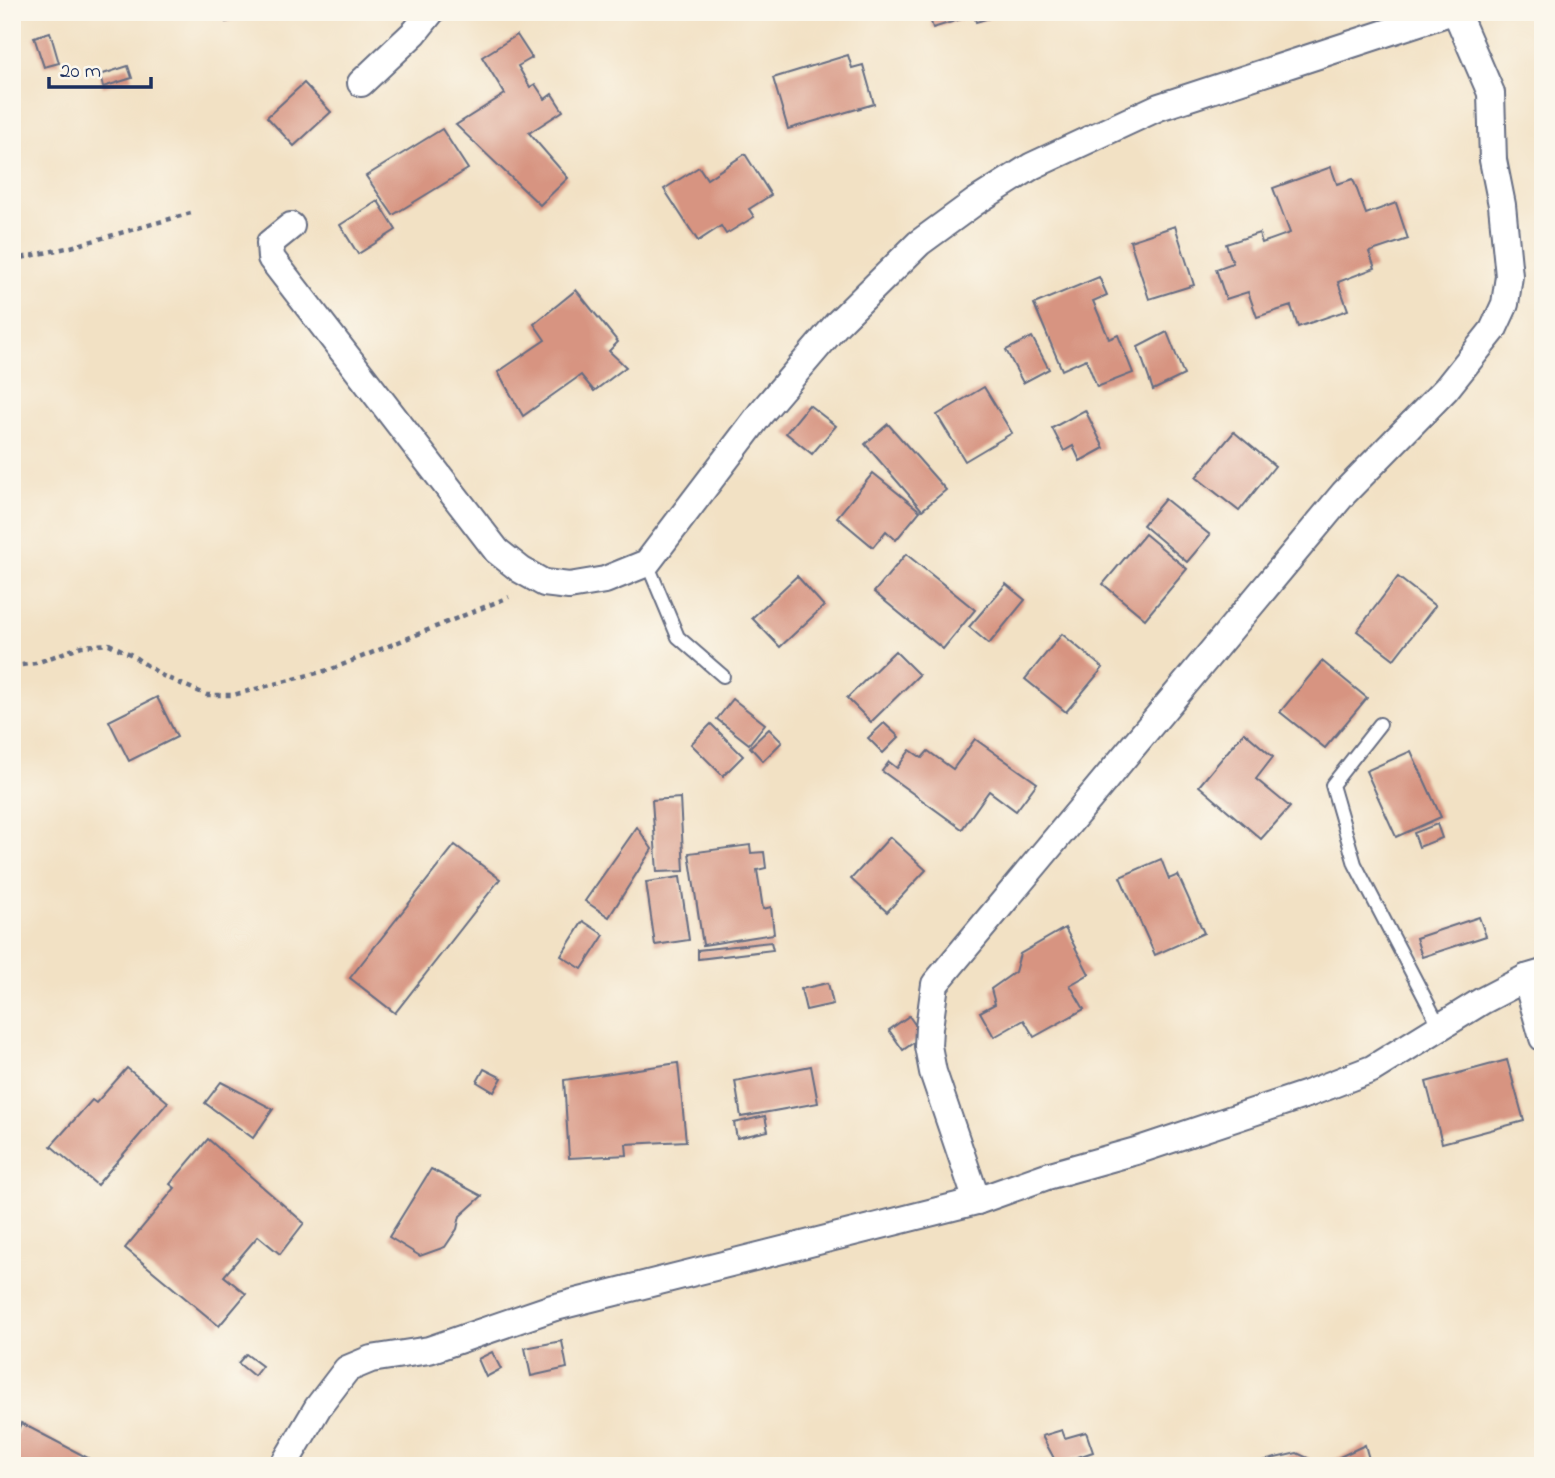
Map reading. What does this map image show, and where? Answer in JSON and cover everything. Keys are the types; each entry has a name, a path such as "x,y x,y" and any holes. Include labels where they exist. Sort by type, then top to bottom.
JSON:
{"street":[{"path":"361,83 415,32 431,12"},
{"path":"291,226 270,243 271,258 497,551 521,570 544,583 569,586 605,580 647,562 761,413 837,324 919,243 975,202 1032,166 1159,107 1450,12"},
{"path":"977,1201 933,1072 929,1028 935,984 1344,493 1446,389 1493,330 1505,304 1510,276 1502,205 1493,160 1491,93 1456,12"},
{"path":"283,1466 318,1407 347,1369 371,1359 429,1350 552,1308 977,1201 1047,1176 1136,1151 1307,1094 1372,1069 1482,1000 1534,975 1543,1038"}],"lane":[{"path":"647,562 678,637 723,676"},
{"path":"1380,724 1332,785 1355,864 1440,1027"}],"path":[{"path":"12,260 71,247 191,213"},
{"path":"12,663 36,663 82,646 109,644 130,654 163,676 207,695 233,695 332,669 544,583"}],"building":[{"path":"223,12 257,12 257,13 226,22"},
{"path":"928,12 1006,13 976,22 974,15 933,28"},
{"path":"50,32 59,63 44,67 34,37"},
{"path":"517,35 532,58 518,66 530,87 535,84 545,99 552,94 563,111 529,133 568,178 540,205 456,125 505,94 482,57"},
{"path":"848,55 852,68 863,65 874,104 788,129 773,78"},
{"path":"128,66 132,78 103,87 100,75"},
{"path":"304,83 331,112 294,146 267,117"},
{"path":"442,129 468,169 393,215 366,176"},
{"path":"745,154 771,195 749,209 754,217 726,234 721,226 698,241 664,189 699,167 707,179"},
{"path":"1331,167 1337,184 1353,179 1366,214 1396,203 1408,239 1369,252 1375,268 1338,282 1348,310 1298,327 1291,306 1257,317 1248,292 1226,299 1216,269 1233,263 1226,244 1259,233 1262,243 1290,233 1273,188"},
{"path":"378,201 396,230 358,254 340,225"},
{"path":"1175,226 1194,285 1149,299 1130,241"},
{"path":"1099,277 1107,295 1093,301 1109,339 1118,335 1133,373 1097,387 1086,359 1062,370 1034,304"},
{"path":"576,290 618,342 609,351 626,367 594,391 581,375 523,416 498,372 545,340 534,324"},
{"path":"1167,332 1184,375 1153,390 1138,347"},
{"path":"1032,337 1049,369 1023,383 1006,350"},
{"path":"984,387 1012,433 965,461 937,415"},
{"path":"809,405 836,426 812,454 786,433"},
{"path":"1085,410 1104,448 1080,461 1073,446 1064,451 1052,428"},
{"path":"888,424 946,490 922,510 865,444"},
{"path":"1234,432 1275,466 1239,511 1196,477"},
{"path":"873,473 920,511 896,540 886,531 873,547 837,517"},
{"path":"1165,499 1210,535 1187,562 1143,525"},
{"path":"1145,534 1187,569 1145,619 1103,584"},
{"path":"906,554 975,610 943,649 874,592"},
{"path":"797,576 824,606 780,647 752,618"},
{"path":"1398,577 1435,606 1394,659 1357,631"},
{"path":"1006,584 1025,600 989,644 969,627"},
{"path":"1062,634 1103,668 1066,712 1025,679"},
{"path":"895,651 919,675 871,722 847,698"},
{"path":"1322,661 1367,698 1325,748 1280,712"},
{"path":"157,697 177,737 129,761 109,721"},
{"path":"733,699 765,724 749,744 717,719"},
{"path":"884,723 899,737 883,753 868,738"},
{"path":"711,724 743,756 723,776 691,744"},
{"path":"1543,727 1543,744 1542,744 1538,728"},
{"path":"769,729 782,742 763,761 750,747"},
{"path":"1244,732 1273,757 1256,779 1290,807 1261,839 1199,786"},
{"path":"975,739 1037,783 1016,811 989,791 962,829 882,771 889,762 897,768 910,750 922,758 928,751 953,769"},
{"path":"1411,751 1441,817 1396,837 1366,771"},
{"path":"680,798 684,871 657,872 652,800"},
{"path":"1437,824 1442,838 1419,847 1414,833"},
{"path":"637,827 652,849 609,917 585,901"},
{"path":"890,837 926,870 887,912 851,879"},
{"path":"455,845 500,879 395,1013 350,978"},
{"path":"750,845 751,853 764,852 766,868 757,870 763,909 771,907 774,934 703,945 689,853"},
{"path":"1161,859 1169,879 1178,875 1204,933 1155,955 1120,877"},
{"path":"680,877 689,940 655,945 646,882"},
{"path":"1479,917 1486,936 1422,957 1416,938"},
{"path":"583,921 604,935 582,969 561,956"},
{"path":"1065,928 1089,974 1070,985 1084,1009 1034,1037 1024,1020 994,1037 980,1012 995,1004 991,989 1015,972 1020,954"},
{"path":"771,942 773,950 698,959 698,950"},
{"path":"828,983 833,1004 806,1010 801,989"},
{"path":"909,1016 923,1036 903,1050 889,1030"},
{"path":"1507,1060 1524,1121 1442,1143 1426,1082"},
{"path":"678,1063 686,1141 626,1144 627,1155 569,1158 564,1080"},
{"path":"811,1066 818,1103 741,1117 735,1081"},
{"path":"127,1068 168,1102 97,1185 51,1146 92,1100 96,1103"},
{"path":"484,1069 502,1078 494,1092 477,1082"},
{"path":"221,1082 273,1109 253,1138 205,1103"},
{"path":"765,1116 768,1131 737,1138 734,1123"},
{"path":"208,1139 304,1223 280,1254 258,1236 224,1276 246,1294 219,1326 125,1248 175,1188 170,1184"},
{"path":"431,1169 482,1196 460,1216 457,1229 445,1247 420,1256 389,1237"},
{"path":"562,1341 567,1368 531,1376 525,1348"},
{"path":"492,1352 501,1369 486,1377 478,1359"},
{"path":"246,1354 262,1366 254,1376 238,1363"},
{"path":"21,1423 88,1458 84,1466 12,1466 12,1444"},
{"path":"1062,1430 1065,1438 1086,1432 1093,1452 1057,1464 1042,1436"},
{"path":"1365,1445 1371,1466 1259,1466 1258,1462 1297,1453 1323,1465"}]}
